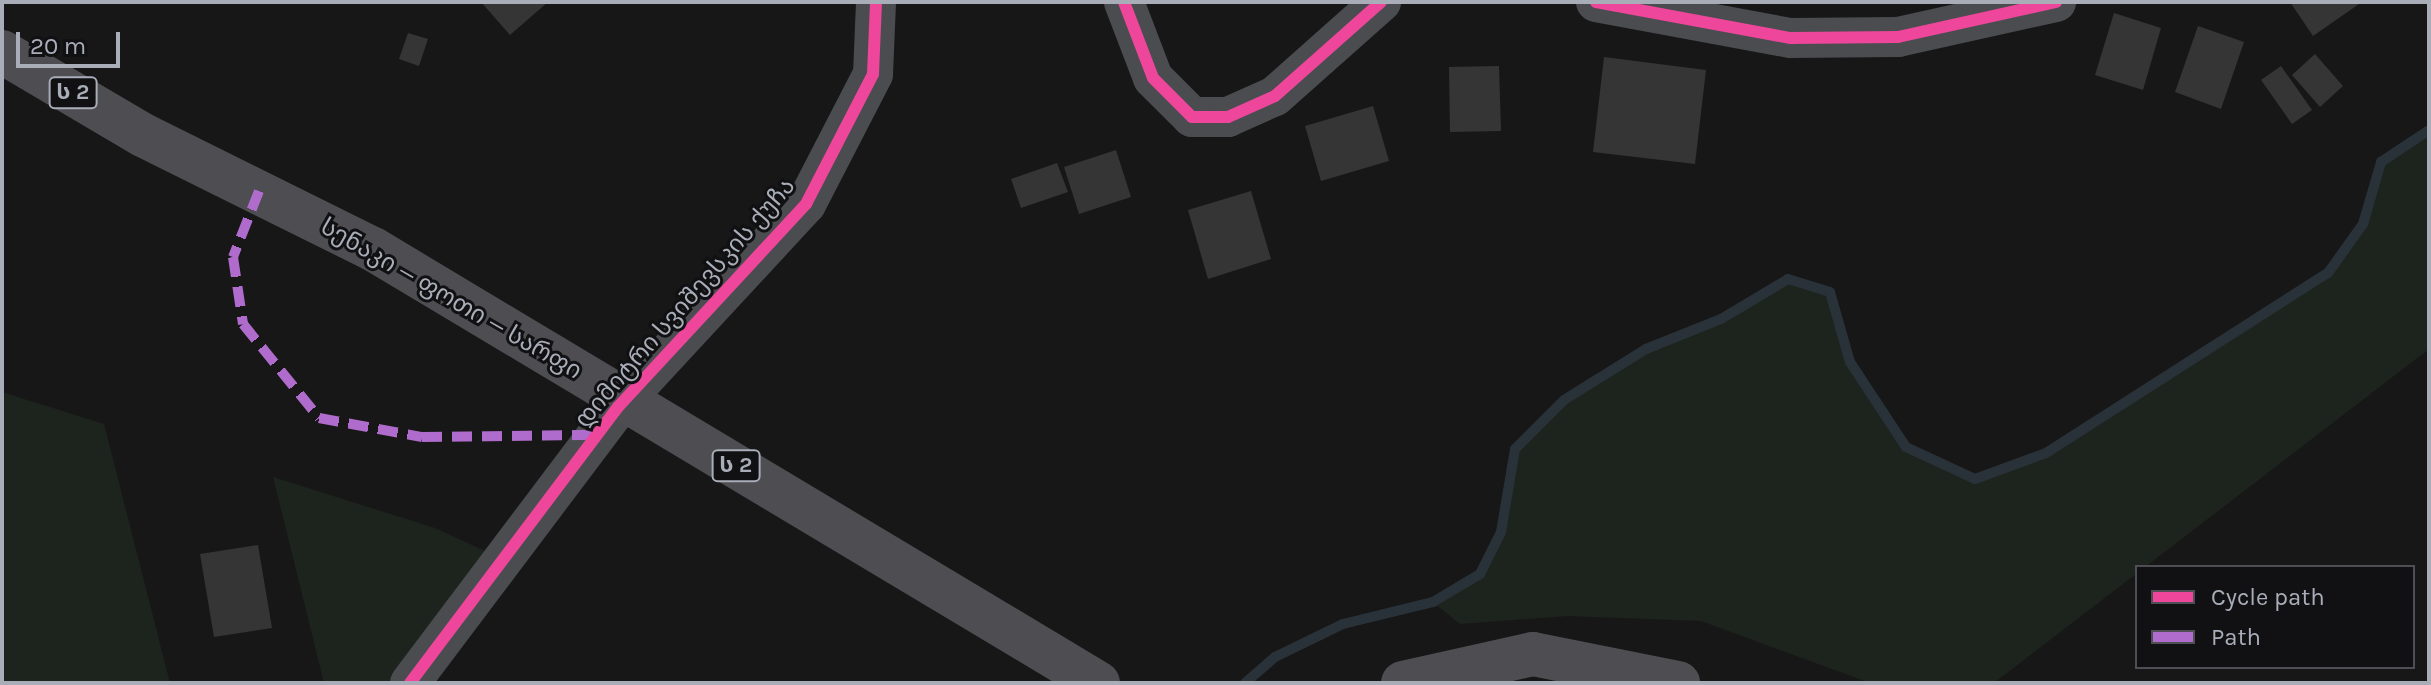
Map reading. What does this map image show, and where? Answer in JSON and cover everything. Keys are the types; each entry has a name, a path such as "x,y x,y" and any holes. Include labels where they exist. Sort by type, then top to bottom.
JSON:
{"highway":[{"name":"სენაკი — ფოთი — სარფი","path":"2,52 143,135 373,249 1098,683"},
{"path":"1403,683 1533,654 1678,683"}],"street":[{"name":"დიმიტრი სვიშევსკის ქუჩა","path":"410,683 618,407 806,204 873,74 876,2"},
{"path":"1124,2 1153,78 1192,117 1228,117 1275,96 1381,2"},
{"path":"1596,2 1822,38 1898,37 2056,2"}],"shaded area":[{"path":"2421,130 2429,130 2429,349 2148,565 2135,565 2135,575 1994,683 1870,683 1701,621 1568,616 1460,624 1433,602 1480,574 1501,532 1515,449 1564,400 1646,349 1721,319 1788,279 1830,292 1850,362 1906,447 1975,479 2046,453 2328,273 2363,224 2381,162"},
{"path":"2,392 104,424 170,683 2,683"},
{"path":"273,477 435,528 485,551 388,683 324,683"}],"building":[{"path":"481,2 548,2 510,35"},
{"path":"2290,2 2358,2 2359,4 2313,36"},
{"path":"2114,13 2161,28 2143,90 2095,75"},
{"path":"2198,26 2244,42 2221,109 2175,92"},
{"path":"408,33 428,39 419,66 399,59"},
{"path":"2315,54 2343,86 2320,107 2292,75"},
{"path":"1604,57 1706,70 1695,164 1593,152"},
{"path":"1499,66 1501,131 1450,132 1449,67"},
{"path":"2281,66 2312,110 2292,124 2261,80"},
{"path":"1373,106 1389,161 1321,181 1305,126"},
{"path":"1116,150 1131,197 1079,214 1064,167"},
{"path":"1057,163 1068,192 1021,208 1011,179"},
{"path":"1251,191 1271,259 1208,279 1188,210"},
{"path":"258,545 272,628 214,637 200,554"}],"waterway":[{"path":"1245,683 1275,657 1343,624 1433,602 1480,574 1501,532 1515,449 1564,400 1646,349 1721,319 1788,279 1830,292 1850,362 1906,447 1975,479 2046,453 2328,273 2363,224 2381,162 2429,130"}],"marked path":[{"path":"259,191 233,257 243,324 319,418 422,437 597,435"}],"cycle path":[{"path":"410,683 618,407 806,204 873,74 876,2"},
{"path":"1124,2 1153,78 1192,117 1228,117 1275,96 1381,2"},
{"path":"1596,2 1791,38 1898,37 2056,2"}]}
